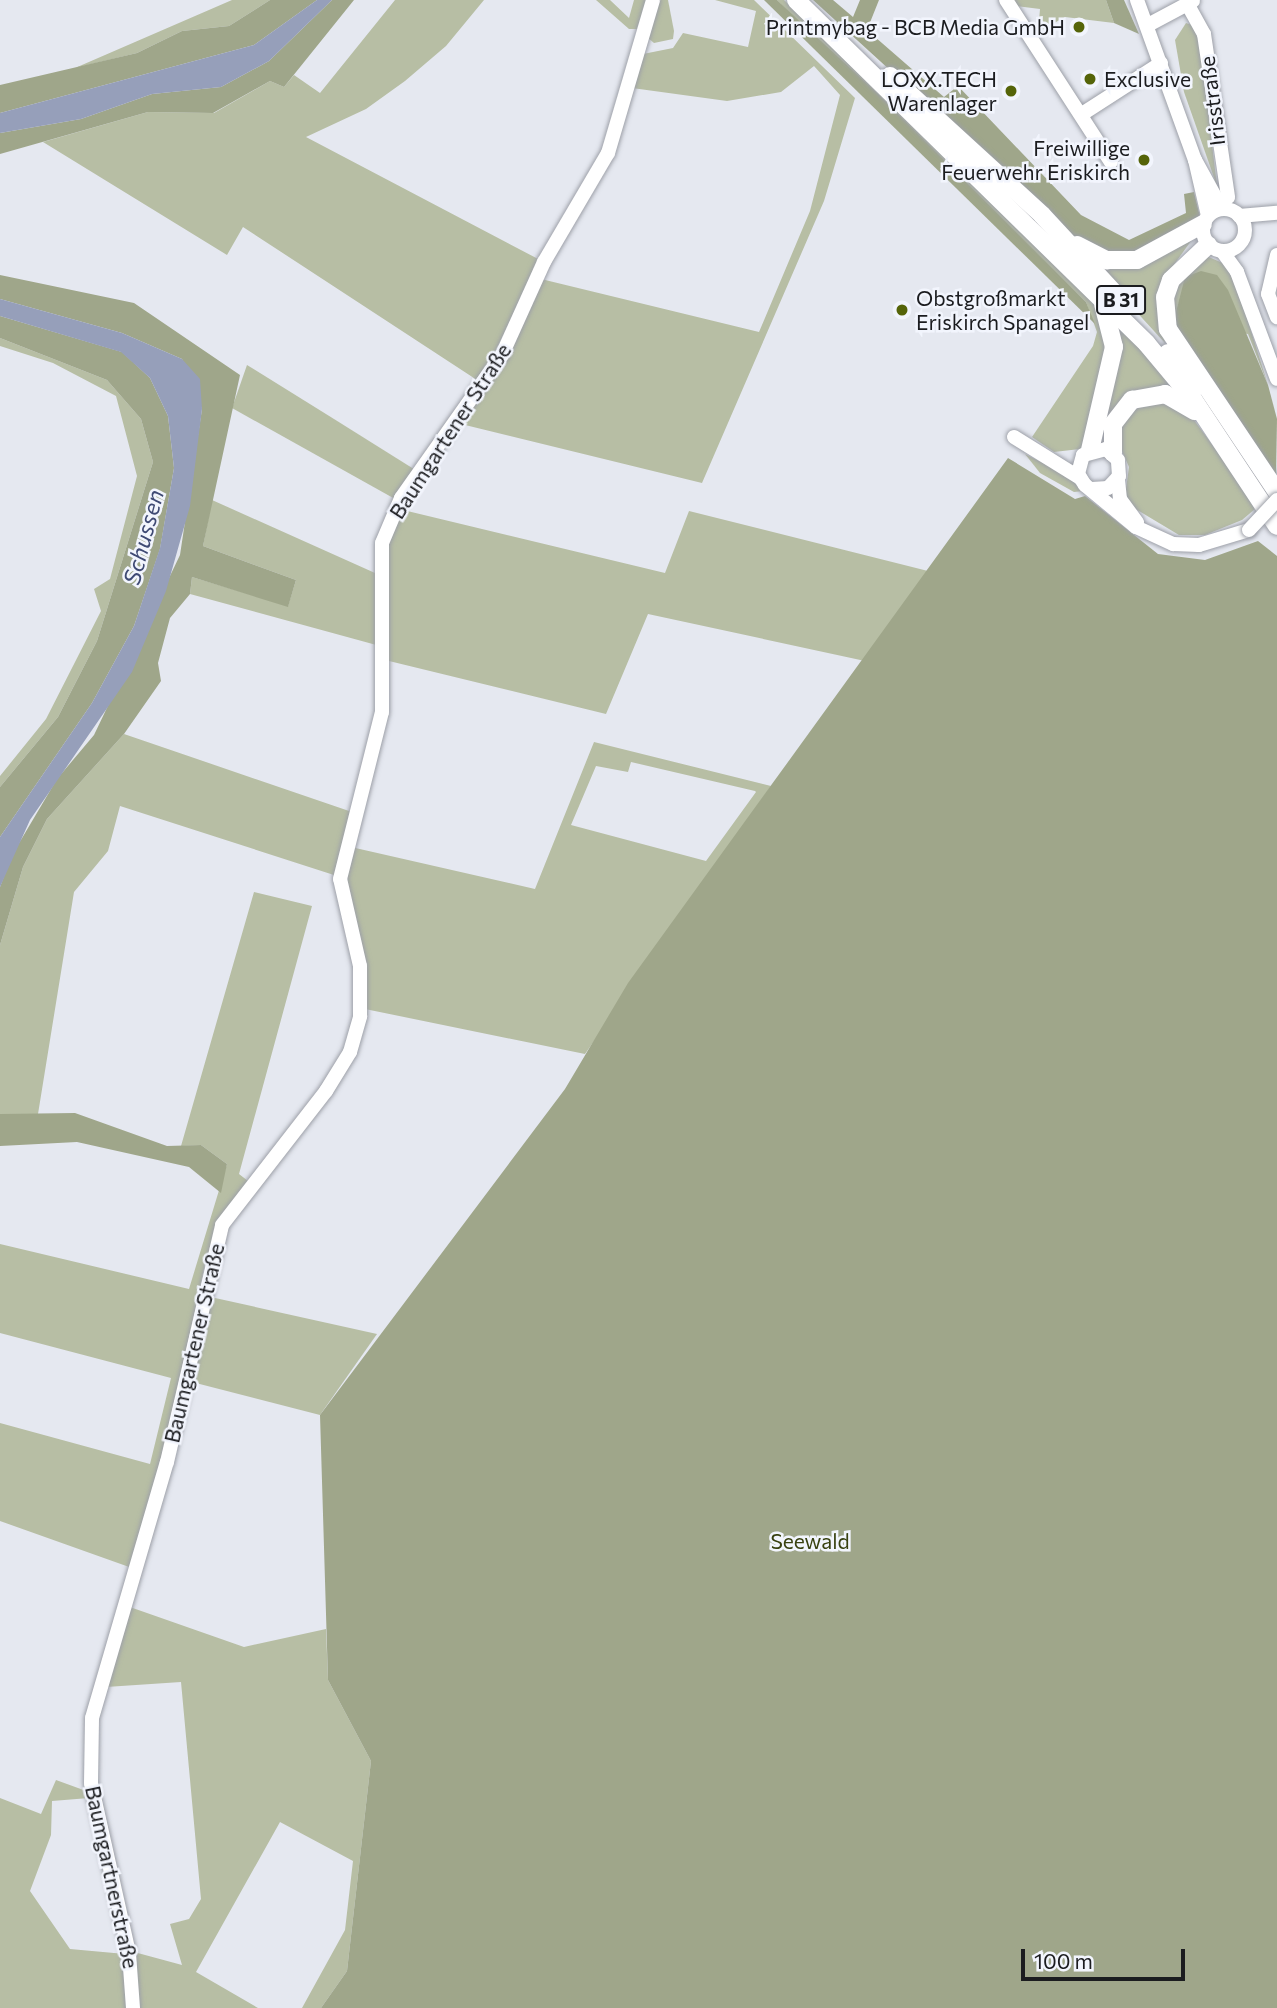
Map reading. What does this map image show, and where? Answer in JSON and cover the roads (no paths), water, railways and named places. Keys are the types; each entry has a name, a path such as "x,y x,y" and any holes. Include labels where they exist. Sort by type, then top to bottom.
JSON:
{"main road":[{"name":"B 31","path":"796,0 1147,344 1227,451 1277,526"},
{"name":"B 31","path":"802,0 1042,215 1199,385 1277,492"},
{"path":"1042,215 1086,251 1115,261 1154,253 1206,220"},
{"path":"1199,385 1168,329 1165,297 1184,261 1222,248"},
{"path":"1075,272 1104,305 1114,333 1085,454"},
{"path":"1113,453 1111,435 1122,407 1156,393 1188,406 1227,451"}],"street":[{"name":"Baumgartener Straße","path":"88,1746 167,1462 222,1225 326,1091 350,1052 360,1016 360,966 340,879 382,712 380,568 390,519 502,355 544,262 608,153 653,0"},
{"path":"1006,0 1111,162"},
{"path":"1138,0 1195,160 1206,220 1237,272 1277,379"},
{"name":"Irisstraße","path":"1148,25 1192,4 1204,34 1225,203"},
{"path":"1082,114 1161,63"},
{"path":"1195,160 1225,203 1239,216 1245,232"},
{"path":"1206,220 1225,203"},
{"path":"1239,216 1277,213"},
{"path":"1222,248 1277,213"},
{"path":"1277,255 1268,279 1277,317"},
{"path":"1014,437 1080,478 1144,532 1199,545 1250,530 1277,500"},
{"path":"1052,460 1085,454 1113,453 1120,499 1144,532"},
{"path":"1080,478 1085,454"},
{"path":"1092,489 1118,480"},
{"name":"Baumgartnerstraße","path":"88,1746 134,1983 133,2008"}],"water":[{"path":"317,0 332,0 269,61 221,87 152,94 81,119 0,133 0,113 254,45"},
{"path":"0,299 122,333 182,359 200,379 202,409 190,506 166,591 132,672 30,820 0,887 0,837 92,703 134,626 160,548 174,468 168,416 150,378 121,352 0,316"}],"place":[{"name":"Printmybag - BCB Media GmbH","path":"1079,27"},
{"name":"Exclusive","path":"1090,79"},
{"name":"LOXX.TECH Warenlager","path":"1011,91"},
{"name":"Freiwillige Feuerwehr Eriskirch","path":"1144,160"},
{"name":"Obstgroßmarkt Eriskirch Spanagel","path":"902,310"}],"water label":[{"name":"Schussen","path":"143,537"}],"park label":[{"name":"Seewald","path":"810,1541"}]}
